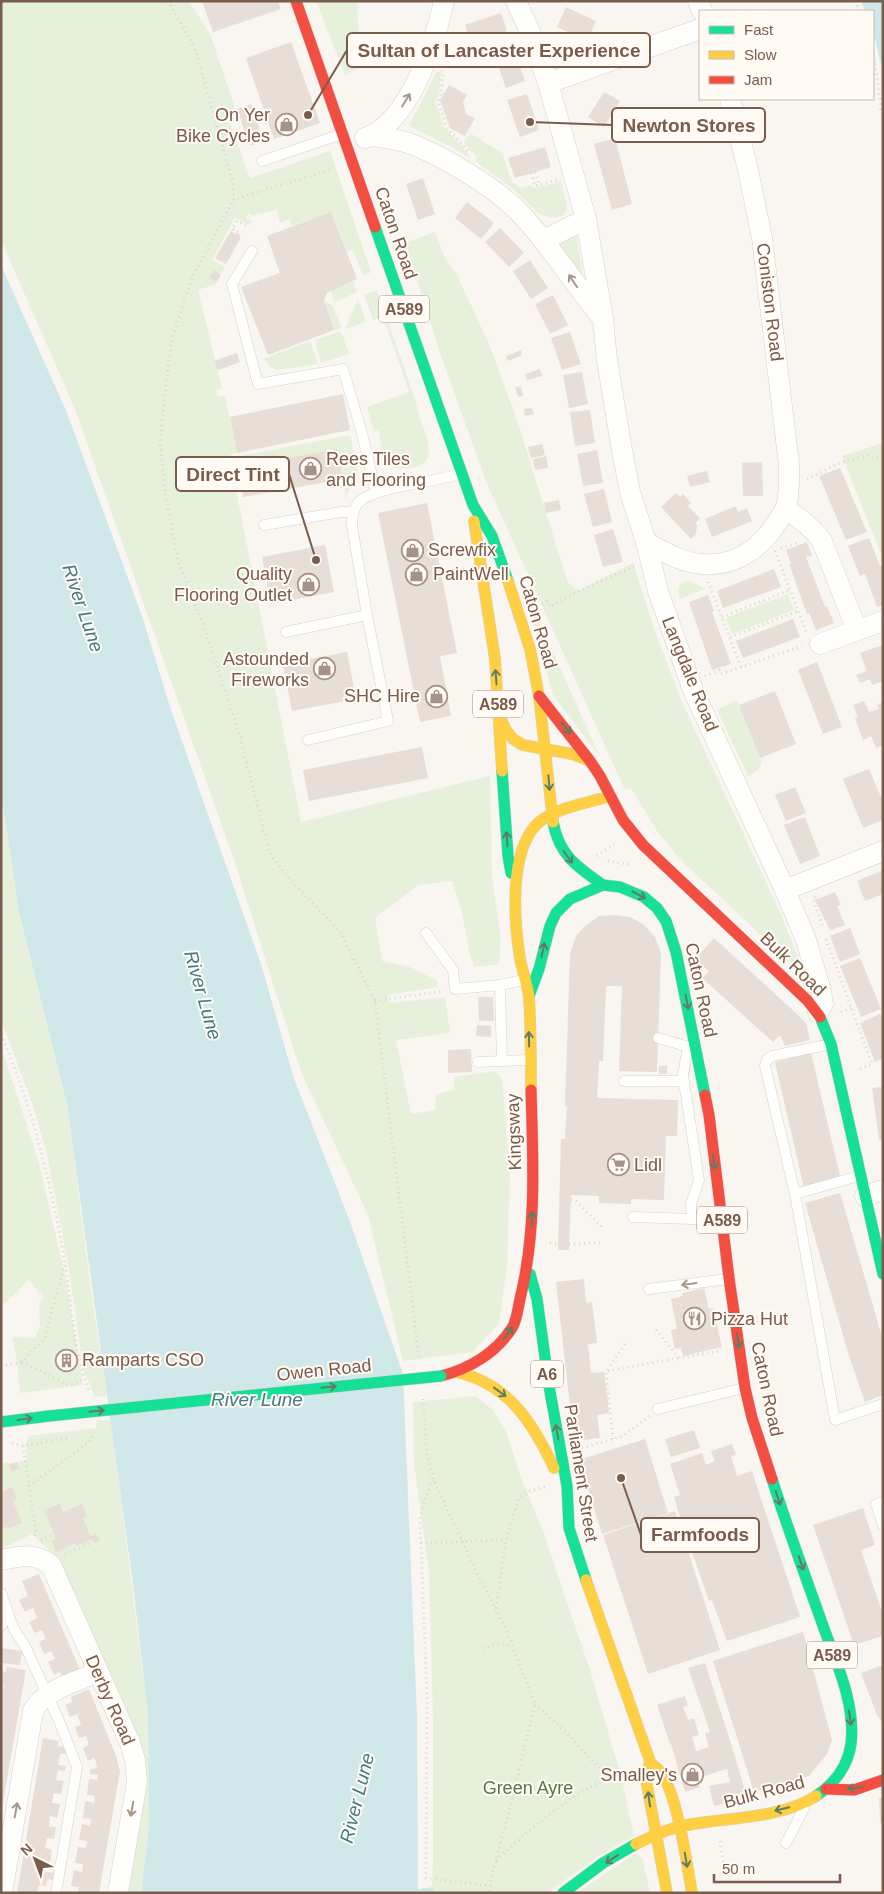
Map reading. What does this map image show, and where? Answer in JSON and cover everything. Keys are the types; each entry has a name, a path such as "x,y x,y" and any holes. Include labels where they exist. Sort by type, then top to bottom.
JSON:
{"main road":[{"name":"Caton Road","path":"296,1 473,505 492,536 514,596 530,649 540,696 552,815 555,834 560,847 572,863 603,885 620,887 644,897 666,921 676,952 692,1048 709,1115 745,1388 752,1418 770,1474 842,1681 850,1711 851,1746 848,1760 826,1789"},
{"name":"Caton Road","path":"473,505 474,534 494,650 508,856 516,904"},
{"name":"Bulk Road","path":"540,696 590,761 623,820 643,845 808,1001 818,1013 831,1044 860,1176 874,1193 881,1263"},
{"path":"499,716 506,730 523,745 572,754 590,761"},
{"path":"516,904 516,873 528,834 535,826 552,815 610,796"},
{"name":"A589","path":"528,996 539,969 548,932 556,913 570,899 603,885"},
{"name":"A589","path":"516,904 518,944 523,980 528,996"},
{"name":"Kingsway","path":"528,996 534,1194 528,1267"},
{"name":"Owen Road","path":"1,1422 440,1376 456,1372 486,1356 502,1341 513,1326 528,1267"},
{"name":"Parliament Street","path":"528,1267 537,1299 549,1386 567,1483 569,1528 650,1762 660,1771 666,1783 680,1826 692,1893"},
{"name":"A589","path":"456,1372 481,1379 515,1403 533,1426 556,1471 567,1483"},
{"name":"Parliament Street","path":"650,1762 646,1780 654,1835 667,1893"},
{"name":"Bulk Road","path":"680,1826 708,1824 780,1809 806,1802 826,1789 854,1790 883,1780"},
{"name":"A589","path":"563,1893 579,1880 628,1848 654,1835 680,1826"}],"street":[{"path":"374,136 397,114 414,86 438,26 444,1"},
{"name":"Langdale Road","path":"516,1 530,32 548,83 586,219 603,319 607,360 630,492 646,542 658,591 685,670 806,940 822,991 823,1004 818,1013"},
{"path":"548,83 699,30"},
{"name":"Coniston Road","path":"730,100 748,170 762,238 789,465 789,487 785,509"},
{"path":"345,139 374,136 415,146 468,174 498,193 517,210 544,240 583,295 603,319"},
{"path":"544,240 586,219"},
{"path":"646,542 674,557 702,564 720,564 739,558 754,549 770,534 785,509 805,521 822,541 857,630"},
{"path":"813,641 857,630 883,621"},
{"path":"785,890 883,850"},
{"name":"Derby Road","path":"1,1560 24,1555 35,1556 50,1565 130,1743 135,1760 137,1782 118,1893"},
{"path":"2,1893 33,1711 37,1703 46,1695 98,1672"}],"lane":[{"path":"262,161 345,139"},
{"path":"252,251 232,284 258,384 344,369 362,432 376,493"},
{"path":"308,740 388,721 352,526 354,512 358,503 376,493 446,478 462,472"},
{"path":"264,525 340,512 354,512"},
{"path":"286,632 367,615"},
{"path":"426,934 453,970 455,989 500,985 523,980"},
{"path":"500,985 502,1061"},
{"path":"658,1038 692,1048 683,1075 699,1180 691,1204 692,1219"},
{"path":"831,1044 772,1056 767,1060 765,1066 794,1194 835,1420 883,1404"},
{"path":"478,1062 530,1060"},
{"path":"624,1081 684,1080"},
{"path":"794,1194 860,1176"},
{"path":"633,1217 722,1220"},
{"path":"649,1289 729,1278"},
{"path":"658,1410 745,1388"},
{"path":"883,1502 876,1504 883,1525"},
{"path":"1,1593 14,1629 26,1648 60,1723 77,1767 56,1893"},
{"path":"1,1626 8,1613"},
{"path":"786,1843 806,1802"}],"path":[{"path":"168,1 191,40 197,56 233,184 233,200 192,278 170,349 160,442 165,493 172,532 178,560 203,624 239,733 265,839 273,858 287,876 341,933 375,1001 420,1362"},
{"path":"874,59 883,124"},
{"path":"443,72 441,93 438,101 447,128 469,152"},
{"path":"233,200 338,167"},
{"path":"535,172 540,185"},
{"path":"530,173 535,186 564,179"},
{"path":"238,235 240,233 232,229 237,221 247,226"},
{"path":"801,482 842,462 869,455 883,460"},
{"path":"700,678 719,670 721,674 813,641 798,611 774,548"},
{"path":"538,607 547,601 550,607 565,597 638,564"},
{"path":"708,582 741,666"},
{"path":"722,617 790,590"},
{"path":"730,637 798,611"},
{"path":"615,843 593,859 634,865"},
{"path":"818,896 813,898 872,1064 855,1071"},
{"path":"375,1001 438,992"},
{"path":"841,1012 852,1008"},
{"path":"1,1035 30,1116 50,1188 65,1262 84,1378 78,1383 68,1385 22,1362"},
{"path":"571,1200 576,1201 602,1227"},
{"path":"569,1244 601,1242"},
{"path":"1,1366 22,1362 45,1338 65,1262"},
{"path":"656,1330 679,1358"},
{"path":"613,1439 606,1373 625,1344"},
{"path":"608,1371 739,1347"},
{"path":"422,1390 427,1453 434,1481 505,1627 534,1704 572,1738 601,1770 612,1778"},
{"path":"561,1454 624,1436 658,1410"},
{"path":"29,1486 89,1442 93,1433 84,1435"},
{"path":"34,1537 36,1533 23,1446 74,1436"},
{"path":"434,1481 430,1484 420,1520 427,1695 426,1878 490,1886"},
{"path":"496,1608 506,1540 519,1498 530,1491 567,1483"},
{"path":"38,1541 54,1534"},
{"path":"421,1543 506,1540"},
{"path":"58,1557 92,1542"},
{"path":"483,1648 497,1644 511,1646"},
{"path":"489,1893 534,1704"},
{"path":"496,1860 568,1801 587,1788 600,1781 627,1776 650,1762"},
{"path":"721,1847 724,1866"}],"green space":[{"path":"1,1 189,1 210,34 238,117 229,120 250,178 330,151 371,272 363,276 353,249 347,252 331,212 292,226 289,219 280,223 277,210 254,216 248,213 246,218 252,221 249,225 235,218 212,260 225,267 221,274 214,270 209,277 217,282 216,284 198,290 222,388 216,390 218,397 225,396 237,453 230,455 230,458 350,435 358,474 346,496 337,449 232,469 301,822 490,776 492,877 501,939 499,964 474,967 462,912 452,881 418,885 375,918 382,961 410,967 438,981 438,987 388,995 389,1003 445,997 450,1033 396,1040 411,1114 435,1110 436,1094 454,1090 454,1077 494,1071 502,1078 510,1174 507,1266 499,1324 472,1352 403,1361 368,1215 301,1072 234,860 75,409 1,240"},
{"path":"316,1 357,1 361,67 345,75"},
{"path":"437,71 441,73 439,93 435,102 445,128 470,158 409,126"},
{"path":"470,133 502,153 512,182 520,188 532,185 533,189 561,181 567,205 567,210 562,216 555,218 539,214 517,192 475,161 477,157 464,143"},
{"path":"435,232 444,256 456,273 489,344 517,420 568,583 578,591 633,563 656,634 682,702 779,910 801,969 781,954 681,860 657,831 631,788 625,790 487,484 441,356 405,243"},
{"path":"576,233 584,280 558,245 559,240"},
{"path":"353,282 357,292 335,302 331,291"},
{"path":"377,290 428,443 429,451 425,462 413,468 398,468 388,463 383,452 378,430 374,431 367,407 409,392 383,317 373,320 364,294"},
{"path":"358,299 366,322 345,329"},
{"path":"324,301 333,306 342,328 334,330"},
{"path":"341,331 349,354 321,363 315,340"},
{"path":"310,341 318,364 277,370 270,367 263,359"},
{"path":"883,443 883,559 842,456"},
{"path":"686,580 705,589 680,599 679,588"},
{"path":"788,594 794,610 732,634 726,618"},
{"path":"535,615 600,757 553,695 532,617"},
{"path":"737,700 762,763 758,770 748,776 717,710"},
{"path":"1,793 19,912 67,1104 91,1291 107,1396 95,1397 83,1368 69,1269 46,1150 32,1103 1,1020"},
{"path":"1,1047 38,1159 65,1275 83,1385 20,1393 12,1337 35,1338 40,1325 39,1303 44,1298 29,1280 3,1305 1,1300"},
{"name":"Green Ayre","path":"475,1396 492,1409 506,1431 521,1478 543,1531 590,1670 622,1780 634,1836 600,1855 547,1893 431,1893 433,1869 433,1716 429,1572 414,1463 413,1402"},
{"path":"97,1420 111,1420 148,1714 149,1827 141,1893 125,1893 141,1775 140,1740 129,1729 57,1558 32,1534 1,1549 1,1463 9,1462 11,1471 18,1469 17,1462 27,1460 28,1436 96,1428"},
{"path":"636,1853 643,1860 650,1893 576,1893"}],"water":[{"path":"861,1 883,1 883,73 874,34 874,10 865,10"},
{"name":"River Lune","path":"1,265 67,413 143,619 171,710 261,964 293,1076 349,1219 403,1374 417,1717 418,1889 434,1887 434,1893 141,1893 149,1827 148,1714 133,1584 67,1104 19,912 1,792"}],"building":[{"path":"202,1 278,1 281,9 213,32"},
{"path":"566,7 596,21 587,41 557,27"},
{"path":"501,13 507,31 471,43 465,25"},
{"path":"291,42 320,123 274,139 246,58"},
{"path":"512,45 525,81 506,88 493,52"},
{"path":"449,85 467,95 463,102 466,114 475,118 465,136 450,128 440,100"},
{"path":"604,92 620,101 604,127 588,117"},
{"path":"527,94 539,130 520,137 507,100"},
{"path":"251,104 264,141 250,146 237,109"},
{"path":"615,138 632,204 612,210 594,144"},
{"path":"545,147 551,167 515,178 508,158"},
{"path":"423,178 435,214 418,220 406,184"},
{"path":"467,202 494,223 481,239 455,218"},
{"path":"331,212 357,279 327,293 324,301 334,330 268,355 241,287 280,273 267,236"},
{"path":"500,228 524,253 509,267 485,242"},
{"path":"231,231 241,237 226,264 215,258"},
{"path":"530,260 548,288 531,299 513,271"},
{"path":"214,270 221,274 217,282 209,278"},
{"path":"553,295 568,325 550,334 535,304"},
{"path":"570,332 581,364 562,370 551,338"},
{"path":"521,350 522,355 508,361 506,356"},
{"path":"237,353 240,362 218,370 214,361"},
{"path":"540,369 542,376 527,380 525,374"},
{"path":"582,372 588,404 569,408 563,375"},
{"path":"521,386 523,396 518,397 515,387"},
{"path":"343,394 350,430 237,453 230,417"},
{"path":"532,408 534,414 525,416 524,409"},
{"path":"590,410 595,443 575,446 570,412"},
{"path":"542,444 545,455 531,458 528,447"},
{"path":"337,449 343,479 243,497 237,467"},
{"path":"597,450 603,483 583,486 577,454"},
{"path":"546,456 548,468 535,470 533,459"},
{"path":"762,462 763,496 743,496 742,463"},
{"path":"840,468 867,532 846,540 819,476"},
{"path":"707,471 710,482 690,487 687,476"},
{"path":"604,489 612,522 593,527 584,494"},
{"path":"676,493 680,497 683,494 691,503 688,506 700,518 695,523 697,525 696,534 691,539 661,507"},
{"path":"559,500 561,510 546,513 544,503"},
{"path":"427,503 457,653 440,656 451,716 420,722 378,513"},
{"path":"736,506 738,512 747,508 752,521 712,537 705,519"},
{"path":"613,529 623,562 603,567 594,535"},
{"path":"869,538 880,566 883,565 883,605 877,607 865,574 860,576 848,546"},
{"path":"807,542 812,556 806,557 825,607 827,606 834,623 816,630 809,613 807,614 789,564 791,563 786,550"},
{"path":"325,545 334,592 271,604 262,557"},
{"path":"774,569 781,587 723,608 717,591"},
{"path":"708,595 714,611 712,612 731,664 712,670 689,602"},
{"path":"793,619 800,637 743,658 736,641"},
{"path":"883,645 883,681 872,685 870,679 860,683 856,675 867,671 860,653"},
{"path":"347,652 356,699 292,711 283,664"},
{"path":"817,662 842,727 823,734 798,670"},
{"path":"775,691 796,744 760,758 739,705"},
{"path":"864,701 869,712 879,709 877,705 883,702 883,745 876,748 871,736 863,740 855,718 858,717 853,705"},
{"path":"422,747 428,778 309,801 303,770"},
{"path":"869,769 883,802 883,820 863,828 843,779"},
{"path":"795,787 806,813 786,821 775,795"},
{"path":"805,817 820,856 800,864 784,825"},
{"path":"883,870 883,894 865,901 857,881"},
{"path":"835,892 841,905 837,906 845,925 830,930 815,900"},
{"path":"599,916 630,917 643,924 655,937 661,953 657,1072 619,1071 622,986 606,986 603,1061 599,1061 597,1098 678,1100 677,1136 666,1136 664,1200 631,1199 631,1204 599,1203 599,1196 571,1195 569,1250 558,1250 561,1139 565,1139 567,1106 565,1106 570,954 576,936 586,925"},
{"path":"850,928 860,954 840,962 830,936"},
{"path":"714,938 806,1023 810,1040 785,1046 780,1035 773,1042 702,978 709,971 695,959"},
{"path":"860,958 881,1009 861,1017 840,966"},
{"path":"478,997 493,997 494,1021 479,1021"},
{"path":"880,1014 883,1021 883,1058 875,1062 860,1023"},
{"path":"477,1025 491,1026 491,1037 476,1036"},
{"path":"471,1049 472,1072 448,1073 448,1050"},
{"path":"811,1053 841,1180 804,1188 775,1062"},
{"path":"659,1066 667,1066 667,1074 659,1074"},
{"path":"883,1087 883,1140 879,1140 872,1088"},
{"path":"840,1193 883,1340 883,1395 865,1402 849,1356 805,1203"},
{"path":"584,1279 586,1303 592,1302 597,1343 588,1344 591,1373 604,1372 609,1413 597,1415 600,1438 574,1441 556,1282"},
{"name":"Pizza Hut","path":"704,1288 709,1309 713,1308 722,1347 683,1356 681,1348 675,1349 671,1330 677,1329 671,1299 683,1296 682,1293"},
{"path":"694,1430 700,1448 671,1457 665,1439"},
{"path":"645,1439 668,1513 602,1534 579,1460"},
{"path":"732,1444 736,1455 731,1456 737,1476 752,1471 800,1617 727,1641 712,1600 709,1601 679,1514 674,1497 680,1495 670,1464 702,1453 706,1465 715,1461 711,1451"},
{"path":"17,1462 19,1469 11,1471 9,1464"},
{"path":"12,1487 17,1499 13,1501 22,1523 7,1529 7,1526 1,1529 1,1492"},
{"path":"60,1504 63,1512 82,1504 87,1516 83,1518 90,1536 96,1533 100,1541 94,1543 92,1539 77,1546 76,1543 56,1552 52,1540 56,1539 44,1510"},
{"path":"863,1508 875,1545 861,1550 883,1615 883,1636 854,1645 813,1525"},
{"path":"675,1511 720,1650 648,1674 603,1535"},
{"path":"39,1574 80,1670 63,1678 60,1672 54,1675 48,1662 55,1659 51,1651 44,1654 39,1642 46,1639 42,1630 35,1633 29,1622 37,1618 33,1608 25,1612 19,1600 28,1596 22,1581"},
{"path":"803,1632 832,1740 827,1754 809,1776 754,1792 713,1661"},
{"path":"1,1648 22,1651 20,1665 1,1663"},
{"path":"705,1663 747,1798 714,1806 709,1786 730,1782 727,1769 697,1778 700,1787 685,1792 657,1705 685,1696 688,1706 683,1707 688,1720 694,1718 699,1735 692,1737 696,1751 709,1747 705,1733 710,1732 688,1668"},
{"path":"883,1665 883,1724 877,1715 861,1673"},
{"path":"7,1667 26,1670 2,1808 1,1694 4,1686 1,1686 1,1671 6,1672"},
{"path":"89,1689 116,1756 120,1771 99,1893 78,1893 79,1887 71,1886 74,1870 82,1872 83,1864 75,1863 78,1847 86,1848 87,1841 79,1840 82,1824 90,1826 91,1819 83,1818 84,1808 86,1801 94,1803 95,1796 87,1795 89,1779 97,1780 98,1775 90,1774 90,1769 97,1768 96,1761 94,1758 88,1761 83,1748 89,1745 86,1736 79,1738 75,1727 81,1725 77,1714 70,1717 65,1705 72,1702 71,1697"},
{"path":"43,1738 59,1741 58,1746 64,1747 67,1754 60,1754 58,1765 66,1766 65,1771 58,1770 56,1780 64,1781 61,1794 54,1793 52,1803 60,1804 57,1818 50,1816 49,1826 56,1827 54,1839 47,1838 45,1848 52,1850 50,1862 43,1861 41,1871 55,1873 53,1880 47,1879 46,1886 39,1885 37,1893 17,1893"},
{"path":"883,1797 883,1823 880,1823 879,1798"}],"traffic: fast":[{"path":"375,227 473,505 492,536 508,581"},
{"path":"502,771 511,873"},
{"path":"553,822 560,843 570,859 603,885"},
{"path":"529,996 539,969 550,926 556,913 570,899 603,885 620,887 644,897 657,908 666,921 676,952 705,1095"},
{"path":"820,1017 831,1044 883,1274"},
{"path":"530,1274 537,1299 549,1386 567,1486 569,1528 586,1580"},
{"path":"49,1416 441,1376"},
{"path":"1,1422 49,1416"},
{"path":"772,1479 838,1667 850,1713 852,1729 847,1760 829,1786 816,1796"},
{"path":"563,1893 603,1863 636,1844"}],"traffic: slow":[{"path":"474,521 495,659 502,771"},
{"path":"508,581 530,649 539,696 553,822"},
{"path":"499,715 506,730 513,739 523,745 572,754 590,761"},
{"path":"531,1090 529,998 520,958 515,907 517,870 521,853 527,838 543,819 561,810 610,796"},
{"path":"456,1372 474,1377 490,1385 517,1407 537,1436 554,1468"},
{"path":"586,1580 650,1761 646,1780 667,1893"},
{"path":"650,1763 659,1770 671,1794 680,1828 692,1893"},
{"path":"636,1844 676,1827 768,1814 785,1810 816,1796"}],"traffic: jam":[{"path":"296,1 375,227"},
{"path":"539,696 590,761"},
{"path":"590,761 623,820 643,845 808,1001 820,1017"},
{"path":"441,1376 462,1369 481,1359 506,1337 515,1321 529,1247 533,1195 531,1090"},
{"path":"705,1095 745,1388 752,1418 772,1479"},
{"path":"826,1789 854,1790 883,1780"}],"place":[{"name":"Sultan of Lancaster Experience","path":"308,115"},
{"name":"Newton Stores","path":"530,122"},
{"name":"On Yer Bike Cycles","path":"286,125"},
{"name":"Rees Tiles and Flooring","path":"310,469"},
{"name":"Screwfix","path":"412,550"},
{"name":"Direct Tint","path":"316,560"},
{"name":"PaintWell","path":"417,574"},
{"name":"Quality Flooring Outlet","path":"308,584"},
{"name":"Astounded Fireworks","path":"325,669"},
{"name":"SHC Hire","path":"436,696"},
{"name":"Lidl","path":"618,1165"},
{"name":"Pizza Hut","path":"695,1319"},
{"name":"Ramparts CSO","path":"66,1360"},
{"name":"Farmfoods","path":"621,1478"},
{"name":"Smalley's","path":"693,1775"}]}
